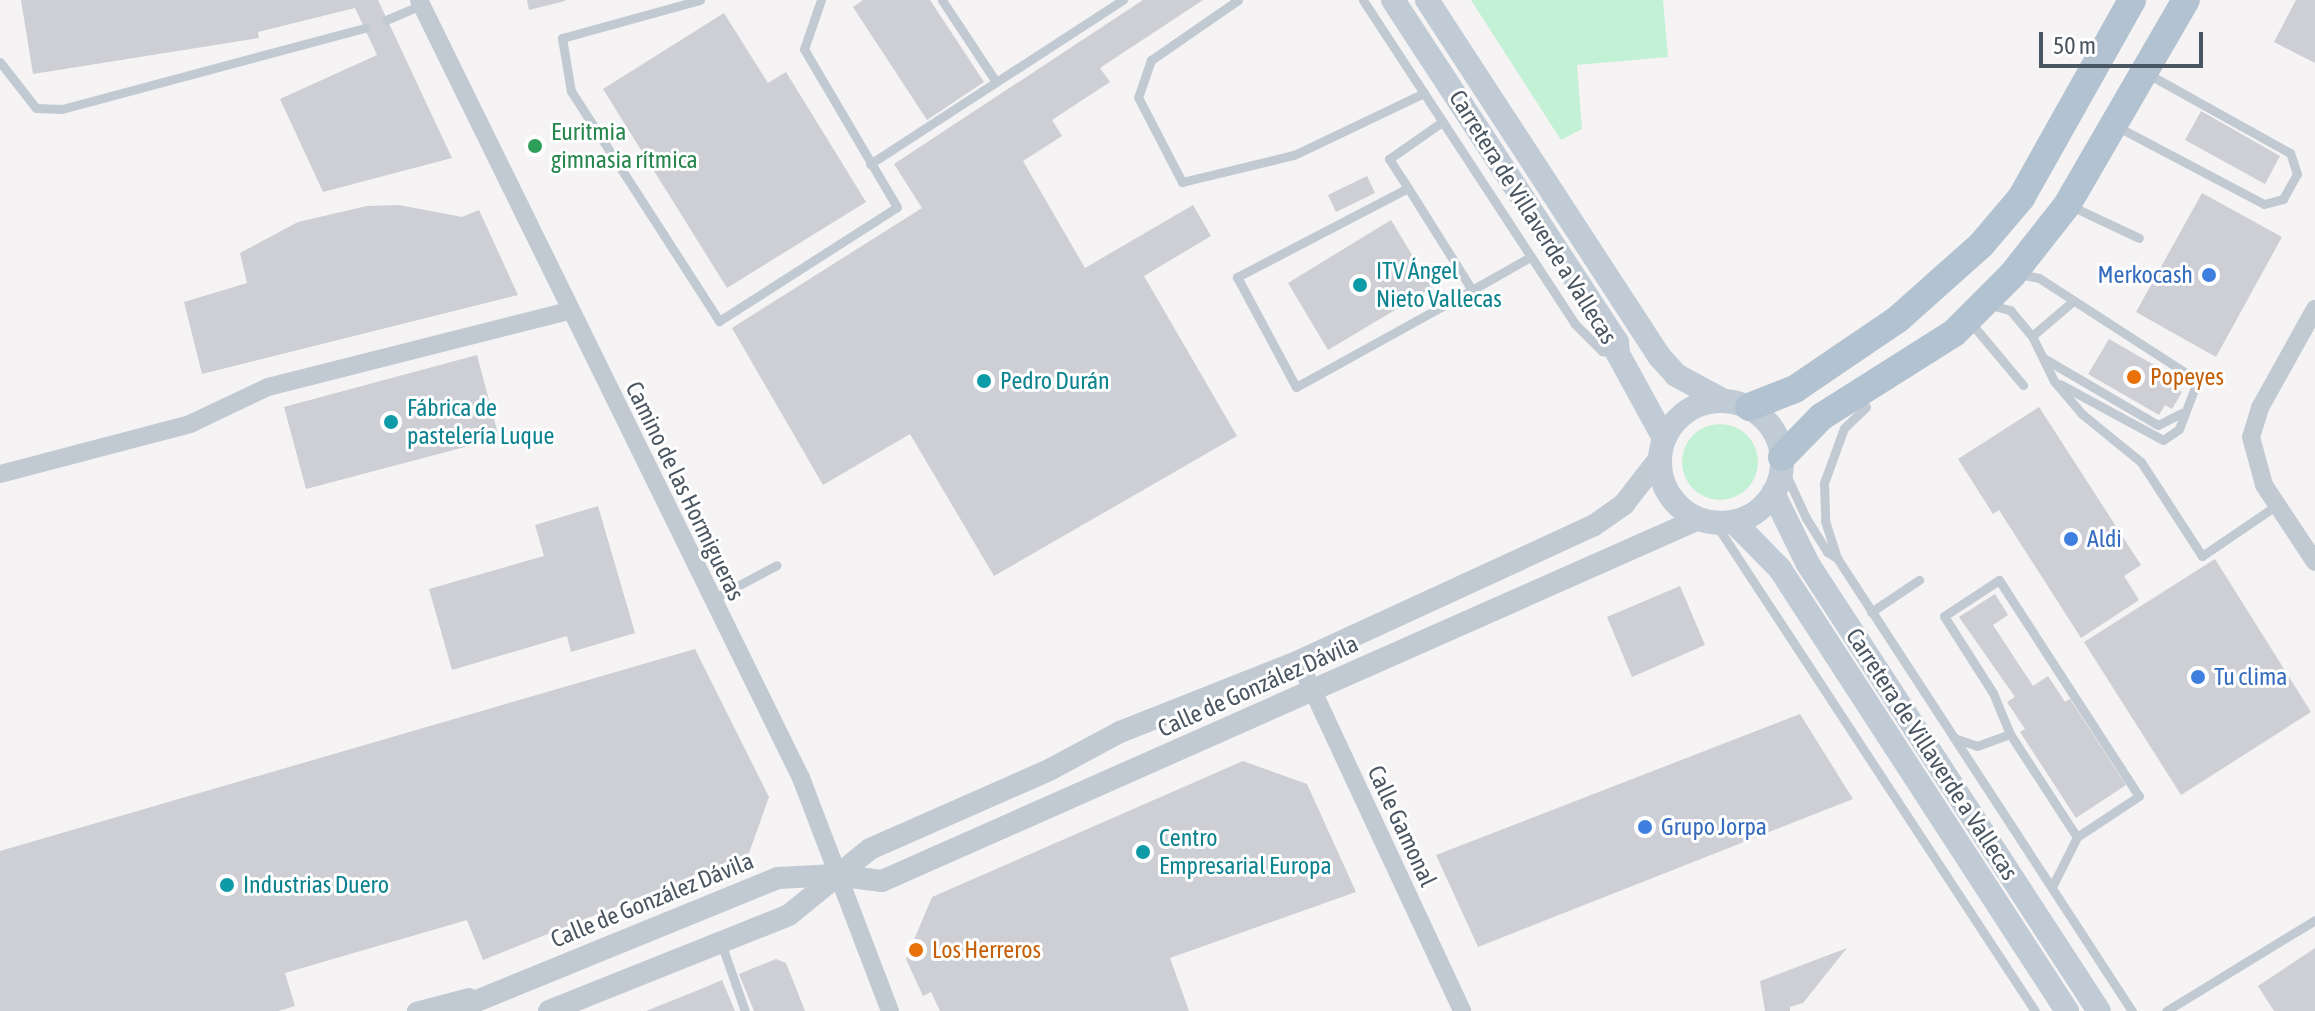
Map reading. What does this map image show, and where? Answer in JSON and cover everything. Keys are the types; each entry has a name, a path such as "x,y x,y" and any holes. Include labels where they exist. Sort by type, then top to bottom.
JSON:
{"main road":[{"name":"Carretera de Villaverde a Vallecas","path":"1393,0 1617,342 1618,354 1662,448"},
{"name":"Carretera de Villaverde a Vallecas","path":"1427,0 1659,356 1676,375 1722,400"},
{"path":"1749,407 1795,389 1898,319 1981,245 2021,198 2132,0"},
{"path":"1782,462 1766,420 1749,407 1722,400 1687,410 1662,448 1669,495 1716,521 1757,511 1773,493 1782,462 1821,417 1860,397 1975,313 2012,275 2067,205 2116,126 2186,0"},
{"name":"Carretera de Villaverde a Vallecas","path":"1773,493 1808,564 2099,1011"},
{"name":"Carretera de Villaverde a Vallecas","path":"1716,521 1780,569 2067,1011"}],"street":[{"name":"Camino de las Hormigueras","path":"420,2 569,311 801,778 835,875 890,1011"},
{"path":"2315,309 2260,408 2251,437 2256,468 2315,562"},
{"path":"0,474 190,424 268,387 569,311"},
{"name":"Calle de González Dávila","path":"549,1011 789,915 870,849 1051,769 1120,732 1299,661 1602,521 1624,504 1662,448"},
{"name":"Calle de González Dávila","path":"452,1011 491,992 778,878 835,875 882,881 1313,691 1716,521"},
{"name":"Calle Gamonal","path":"1299,661 1462,1011"},
{"name":"Calle de González Dávila","path":"416,1011 491,992"}],"lane":[{"path":"700,0 562,38 571,91 719,321 897,207 804,49 821,0"},
{"path":"942,0 996,82"},
{"path":"870,164 1123,0"},
{"path":"1238,0 1151,60 1138,97 1182,182 1294,155 1424,93"},
{"path":"1363,0 1582,333 1602,351 1618,354"},
{"path":"386,20 420,2"},
{"path":"0,62 36,108 62,109 365,28"},
{"path":"2116,126 2264,204 2283,199 2297,174 2290,153 2146,73"},
{"path":"1442,122 1389,159 1472,290"},
{"path":"1408,188 1237,277 1296,387 1530,257"},
{"path":"2067,205 2139,238"},
{"path":"2012,275 2032,275 2190,376 2194,392 2182,413 2175,436 2156,439 2054,381"},
{"path":"2032,336 2072,302"},
{"path":"2023,385 1975,313 2010,310 2032,336 2054,381 2082,414 2141,462 2202,556 2277,505"},
{"path":"2045,359 2158,425 2182,413"},
{"path":"1866,407 1844,428 1824,483 1825,521 1837,558 2132,1011"},
{"path":"1782,462 1806,518 1827,552 1837,558"},
{"path":"1716,521 2035,1011"},
{"path":"712,600 777,565"},
{"path":"1871,612 1919,580"},
{"path":"2052,887 2077,837 2139,796 1999,580 1944,616 1993,693 2010,734 2077,837"},
{"path":"1953,737 1977,746 2010,734"},
{"path":"2166,1011 2315,920"},
{"path":"721,943 745,1011"}],"green space":[{"path":"1471,0 1663,0 1668,57 1577,65 1582,129 1561,140"},
{"path":"1720,424 1734,427 1747,435 1755,448 1758,462 1755,476 1747,489 1734,497 1720,500 1706,497 1693,489 1685,476 1682,462 1685,448 1693,435 1706,427"}],"building":[{"path":"21,0 378,0 452,158 323,192 280,99 377,55 355,8 258,32 259,38 33,74"},
{"path":"527,0 565,0 565,1 529,10"},
{"path":"863,0 930,0 984,82 927,120 853,7"},
{"name":"Pedro Durán","path":"1143,0 1203,0 1100,68 1110,82 1052,120 1062,136 1023,161 1085,268 1193,205 1211,236 1144,276 1237,436 994,576 910,434 823,485 732,328 922,208 894,164"},
{"path":"2296,0 2315,0 2315,63 2274,42"},
{"path":"724,13 768,83 786,72 866,202 727,288 603,89"},
{"path":"2201,111 2280,156 2265,184 2185,140"},
{"path":"1367,176 1375,193 1336,212 1328,195"},
{"name":"Merkocash","path":"2202,193 2282,237 2216,357 2136,312"},
{"path":"399,205 462,217 479,210 518,295 202,374 184,302 247,283 240,253 298,222 367,206"},
{"name":"ITV Ángel Nieto Vallecas","path":"1391,220 1432,288 1328,350 1288,283"},
{"name":"Popeyes","path":"2109,339 2180,380 2175,388 2182,392 2172,409 2165,405 2159,415 2088,374"},
{"name":"Fábrica de pastelería Luque","path":"477,355 499,438 306,489 284,407"},
{"name":"Aldi","path":"2039,407 2141,565 2124,576 2139,600 2081,638 1999,510 1993,514 1958,459"},
{"path":"598,506 635,633 571,652 567,636 452,670 429,589 544,556 535,525"},
{"name":"Tu clima","path":"2215,559 2311,712 2181,795 2084,642"},
{"path":"1680,586 1705,645 1632,677 1607,617"},
{"path":"1995,594 2008,615 1993,625 2033,686 2048,676 2065,702 2070,699 2126,785 2076,818 2020,732 2025,729 2007,702 2015,697 1959,617"},
{"path":"695,649 769,797 749,853 483,960 467,920 285,973 295,1006 278,1011 0,1011 0,851"},
{"name":"Grupo Jorpa","path":"1800,714 1853,799 1478,947 1436,855"},
{"path":"1243,761 1307,784 1356,892 1170,958 1189,1011 940,1011 931,992 923,996 906,959 932,897"},
{"path":"1847,948 1803,1003 1790,1007 1790,1011 1765,1011 1760,981"},
{"path":"2315,948 2315,1011 2274,1011 2258,986"},
{"path":"776,959 786,963 805,1011 754,1011 739,974"},
{"path":"722,980 735,1011 646,1011 701,989"}],"place":[{"name":"Euritmia gimnasia rítmica","path":"535,146"},
{"name":"Merkocash","path":"2209,275"},
{"name":"ITV Ángel Nieto Vallecas","path":"1360,285"},
{"name":"Popeyes","path":"2134,377"},
{"name":"Pedro Durán","path":"984,381"},
{"name":"Fábrica de pastelería Luque","path":"391,422"},
{"name":"Aldi","path":"2071,539"},
{"name":"Tu clima","path":"2198,677"},
{"name":"Grupo Jorpa","path":"1645,827"},
{"name":"Centro Empresarial Europa","path":"1143,852"},
{"name":"Industrias Duero","path":"227,885"},
{"name":"Los Herreros","path":"916,950"}]}
